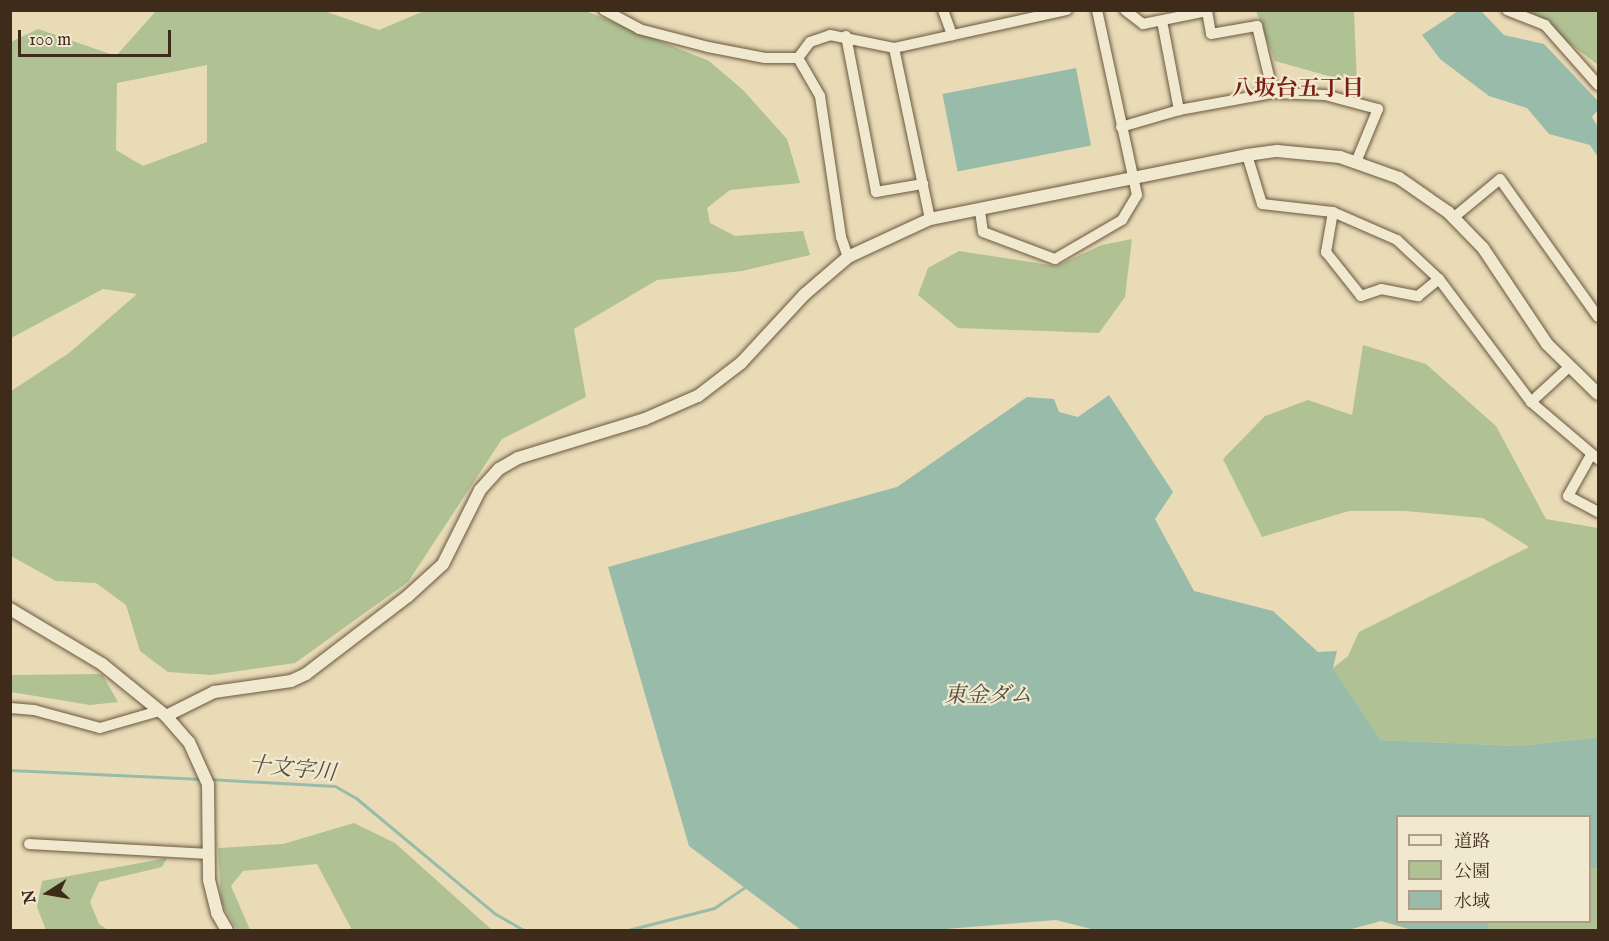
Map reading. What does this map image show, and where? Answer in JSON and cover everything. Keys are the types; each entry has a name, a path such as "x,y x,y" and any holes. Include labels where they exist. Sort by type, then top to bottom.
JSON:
{"street":[{"path":"604,10 639,29 708,47 765,58 798,58"},
{"path":"943,10 952,35"},
{"path":"798,58 810,42 830,35 846,36 894,48 1067,10"},
{"path":"980,211 983,232 1055,259 1122,220 1137,195 1097,10"},
{"path":"1125,10 1143,24 1207,11 1211,34 1257,26 1273,93"},
{"path":"1507,10 1545,25 1599,85"},
{"path":"1162,21 1179,110"},
{"path":"846,36 876,192 923,184"},
{"path":"894,48 930,219"},
{"path":"798,58 820,96 837,214 848,256"},
{"path":"1121,127 1179,110 1273,93 1325,95 1378,109 1356,162"},
{"path":"10,708 34,710 100,728 163,713 214,692 291,681 306,674 408,597 443,564 480,490 499,469 518,458 645,419 698,396 741,363 805,294 848,256 930,219 980,211 1247,155 1309,152 1356,162 1399,178 1453,218 1483,248 1568,368 1599,394"},
{"path":"1247,155 1262,204 1333,212 1397,240 1439,279 1531,402 1595,457 1568,496 1599,512"},
{"path":"1453,218 1500,180 1599,317"},
{"path":"1333,212 1326,252 1361,296 1381,289 1418,296 1439,279"},
{"path":"1531,402 1568,368"},
{"path":"10,609 102,664 163,713 189,742 208,784 208,854 217,913 227,930"},
{"path":"29,844 208,854"}],"green space":[{"path":"156,11 324,11 379,30 424,11 586,11 709,61 743,90 787,139 800,183 730,190 707,208 710,223 735,236 803,231 810,255 742,271 657,280 574,329 586,397 502,439 408,582 295,663 211,675 168,672 140,651 126,605 96,583 56,581 11,556 11,391 69,353 137,294 103,289 11,338 11,42 38,29 116,56","holes":["207,65 207,142 143,166 116,150 117,83"]},
{"path":"1256,11 1354,11 1357,84 1275,61"},
{"path":"1526,11 1598,11 1598,65 1597,64"},
{"path":"1132,239 1125,297 1099,333 958,328 918,295 928,268 959,251 1056,266 1102,245"},
{"path":"1363,345 1426,364 1496,426 1546,519 1598,528 1598,737 1519,746 1381,740 1333,668 1348,656 1359,632 1529,547 1483,518 1405,511 1349,511 1262,537 1223,459 1265,416 1308,400 1352,415"},
{"path":"102,674 118,702 90,705 11,692 11,675"},
{"path":"354,823 395,843 492,930 352,930 317,864 243,871 231,886 250,930 237,930 221,902 218,848 283,844"},
{"path":"167,858 162,867 99,882 90,902 99,924 108,930 46,930 37,907 42,881"},
{"path":"1591,868 1598,868 1598,930 1490,930 1488,923 1591,923"}],"water":[{"path":"1458,11 1481,11 1504,35 1544,44 1598,101 1598,110 1592,117 1598,127 1598,157 1590,145 1549,134 1527,108 1489,96 1440,59 1422,35"},
{"path":"1076,68 1091,146 958,171 942,94"},
{"name":"東金ダム","path":"1109,395 1173,492 1155,519 1194,591 1273,611 1318,652 1337,651 1333,668 1381,740 1519,746 1598,737 1598,868 1591,868 1591,815 1396,815 1396,923 1488,923 1490,930 1412,930 1381,921 1348,930 1095,930 1056,920 934,930 801,930 689,846 608,567 897,487 1027,397 1054,399 1059,412 1078,417"}],"waterway":[{"name":"十文字川","path":"10,770 202,779"},
{"name":"十文字川","path":"208,779 335,786 356,798 494,913 523,930"},
{"name":"十文字川","path":"628,930 714,908 744,888"}],"district":[{"name":"八坂台五丁目","path":"1298,90"}]}
